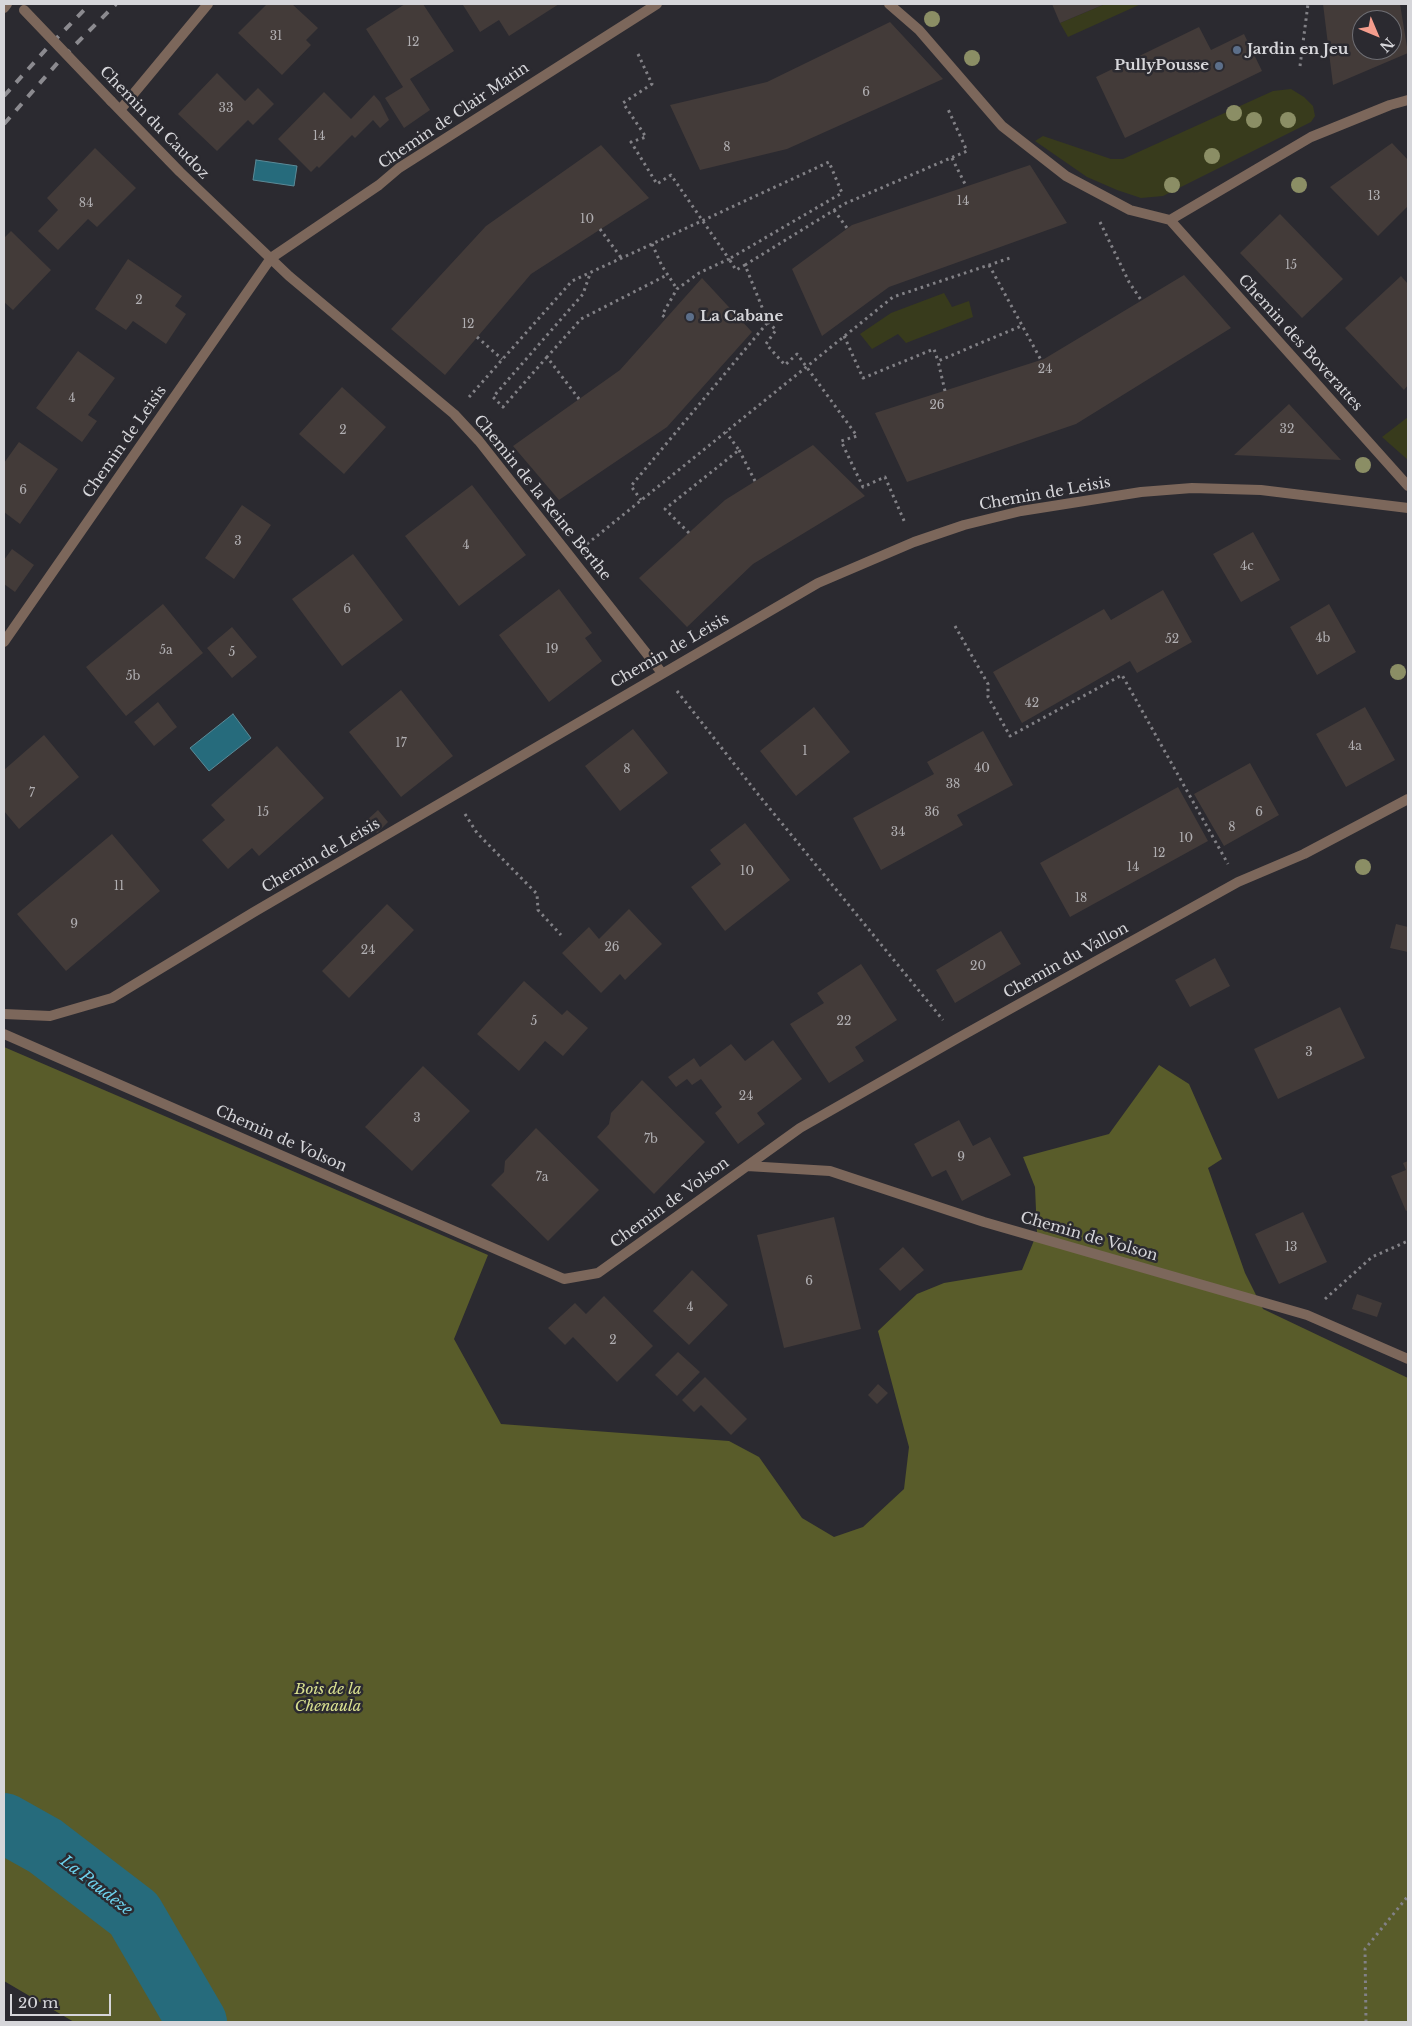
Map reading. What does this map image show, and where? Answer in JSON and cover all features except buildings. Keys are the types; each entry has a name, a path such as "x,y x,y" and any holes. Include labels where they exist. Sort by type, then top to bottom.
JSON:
{"street":[{"path":"4,8 8,4"},
{"path":"120,110 208,4"},
{"name":"Chemin de Clair Matin","path":"271,258 378,185 399,168 657,4"},
{"path":"889,4 919,30 1002,126 1066,176 1130,210 1170,220 1311,137 1373,111 1408,100"},
{"name":"Chemin du Caudoz","path":"22,7 180,172 271,258"},
{"name":"Chemin des Boverattes","path":"1170,220 1408,486"},
{"name":"Chemin de Leisis","path":"4,642 271,258"},
{"name":"Chemin de la Reine Berthe","path":"271,258 289,276 454,414 479,440 662,673"},
{"name":"Chemin de Leisis","path":"4,1014 50,1016 112,998 254,912 818,583 914,542 964,525 1021,511 1141,492 1192,488 1261,490 1408,508"},
{"name":"Chemin du Vallon","path":"747,1166 808,1124 1238,882 1304,854 1408,799"},
{"name":"Chemin de Volson","path":"4,1034 564,1279 598,1273 747,1166 830,1172 984,1222 1307,1314 1408,1359"}],"path":[{"path":"1300,66 1308,4"},
{"path":"638,54 652,84 623,103 646,137 632,142 656,184 670,175 736,270 844,204 967,151 947,107"},
{"path":"952,158 966,186"},
{"path":"464,403 572,281 829,162 842,193 699,274 677,289 662,315 666,318"},
{"path":"834,210 847,228"},
{"path":"1100,222 1129,282 1141,300"},
{"path":"600,229 622,259"},
{"path":"652,244 667,275 677,289"},
{"path":"583,547 893,297 1010,258"},
{"path":"745,265 768,322 776,330 766,344 785,365 797,354 857,436 842,441 863,487 885,477 906,523"},
{"path":"989,265 1041,360"},
{"path":"590,274 583,294 492,397 503,407 581,320 667,275"},
{"path":"641,500 631,486 768,322"},
{"path":"938,361 1021,326"},
{"path":"844,336 863,378 934,349 945,391"},
{"path":"477,337 502,359"},
{"path":"547,357 579,399"},
{"path":"726,432 739,450 755,481"},
{"path":"689,533 665,509 739,450"},
{"path":"955,626 988,684 988,697 1010,736 1122,675 1238,882"},
{"path":"662,673 757,793 946,1023"},
{"path":"454,796 477,833 536,894 538,910 560,935"},
{"path":"1307,1314 1372,1257 1408,1241"},
{"path":"1366,2022 1365,1949 1408,1896"}],"green space":[{"path":"1105,4 1141,4 1068,37 1060,23"},
{"path":"1291,89 1304,97 1313,106 1315,116 1311,122 1163,196 1141,198 1117,190 1087,177 1035,141 1043,136 1111,159 1123,159 1273,91"},
{"path":"944,293 952,307 969,301 973,317 906,343 898,334 872,349 860,334 891,313"},
{"path":"1408,417 1408,460 1382,437"},
{"name":"Bois de la Chenaula","path":"4,1047 488,1255 454,1339 501,1424 729,1441 759,1457 802,1518 834,1537 863,1527 904,1489 909,1447 878,1331 917,1294 944,1283 1022,1270 1037,1233 1035,1187 1023,1157 1109,1134 1159,1065 1189,1084 1222,1159 1208,1168 1245,1273 1263,1309 1408,1378 1408,2022 74,2022 4,1981"}],"water":[{"path":"256,160 297,166 294,186 253,180"},
{"path":"233,714 251,738 209,771 190,748"}],"waterway":[{"name":"La Paudèze","path":"4,1823 45,1846 134,1914 197,2022"}],"railway":[{"path":"4,96 90,4"},
{"path":"4,124 61,59 116,4"}],"place":[{"name":"Jardin en Jeu","path":"1237,50"},
{"name":"PullyPousse","path":"1219,66"},
{"name":"La Cabane","path":"690,317"}]}
